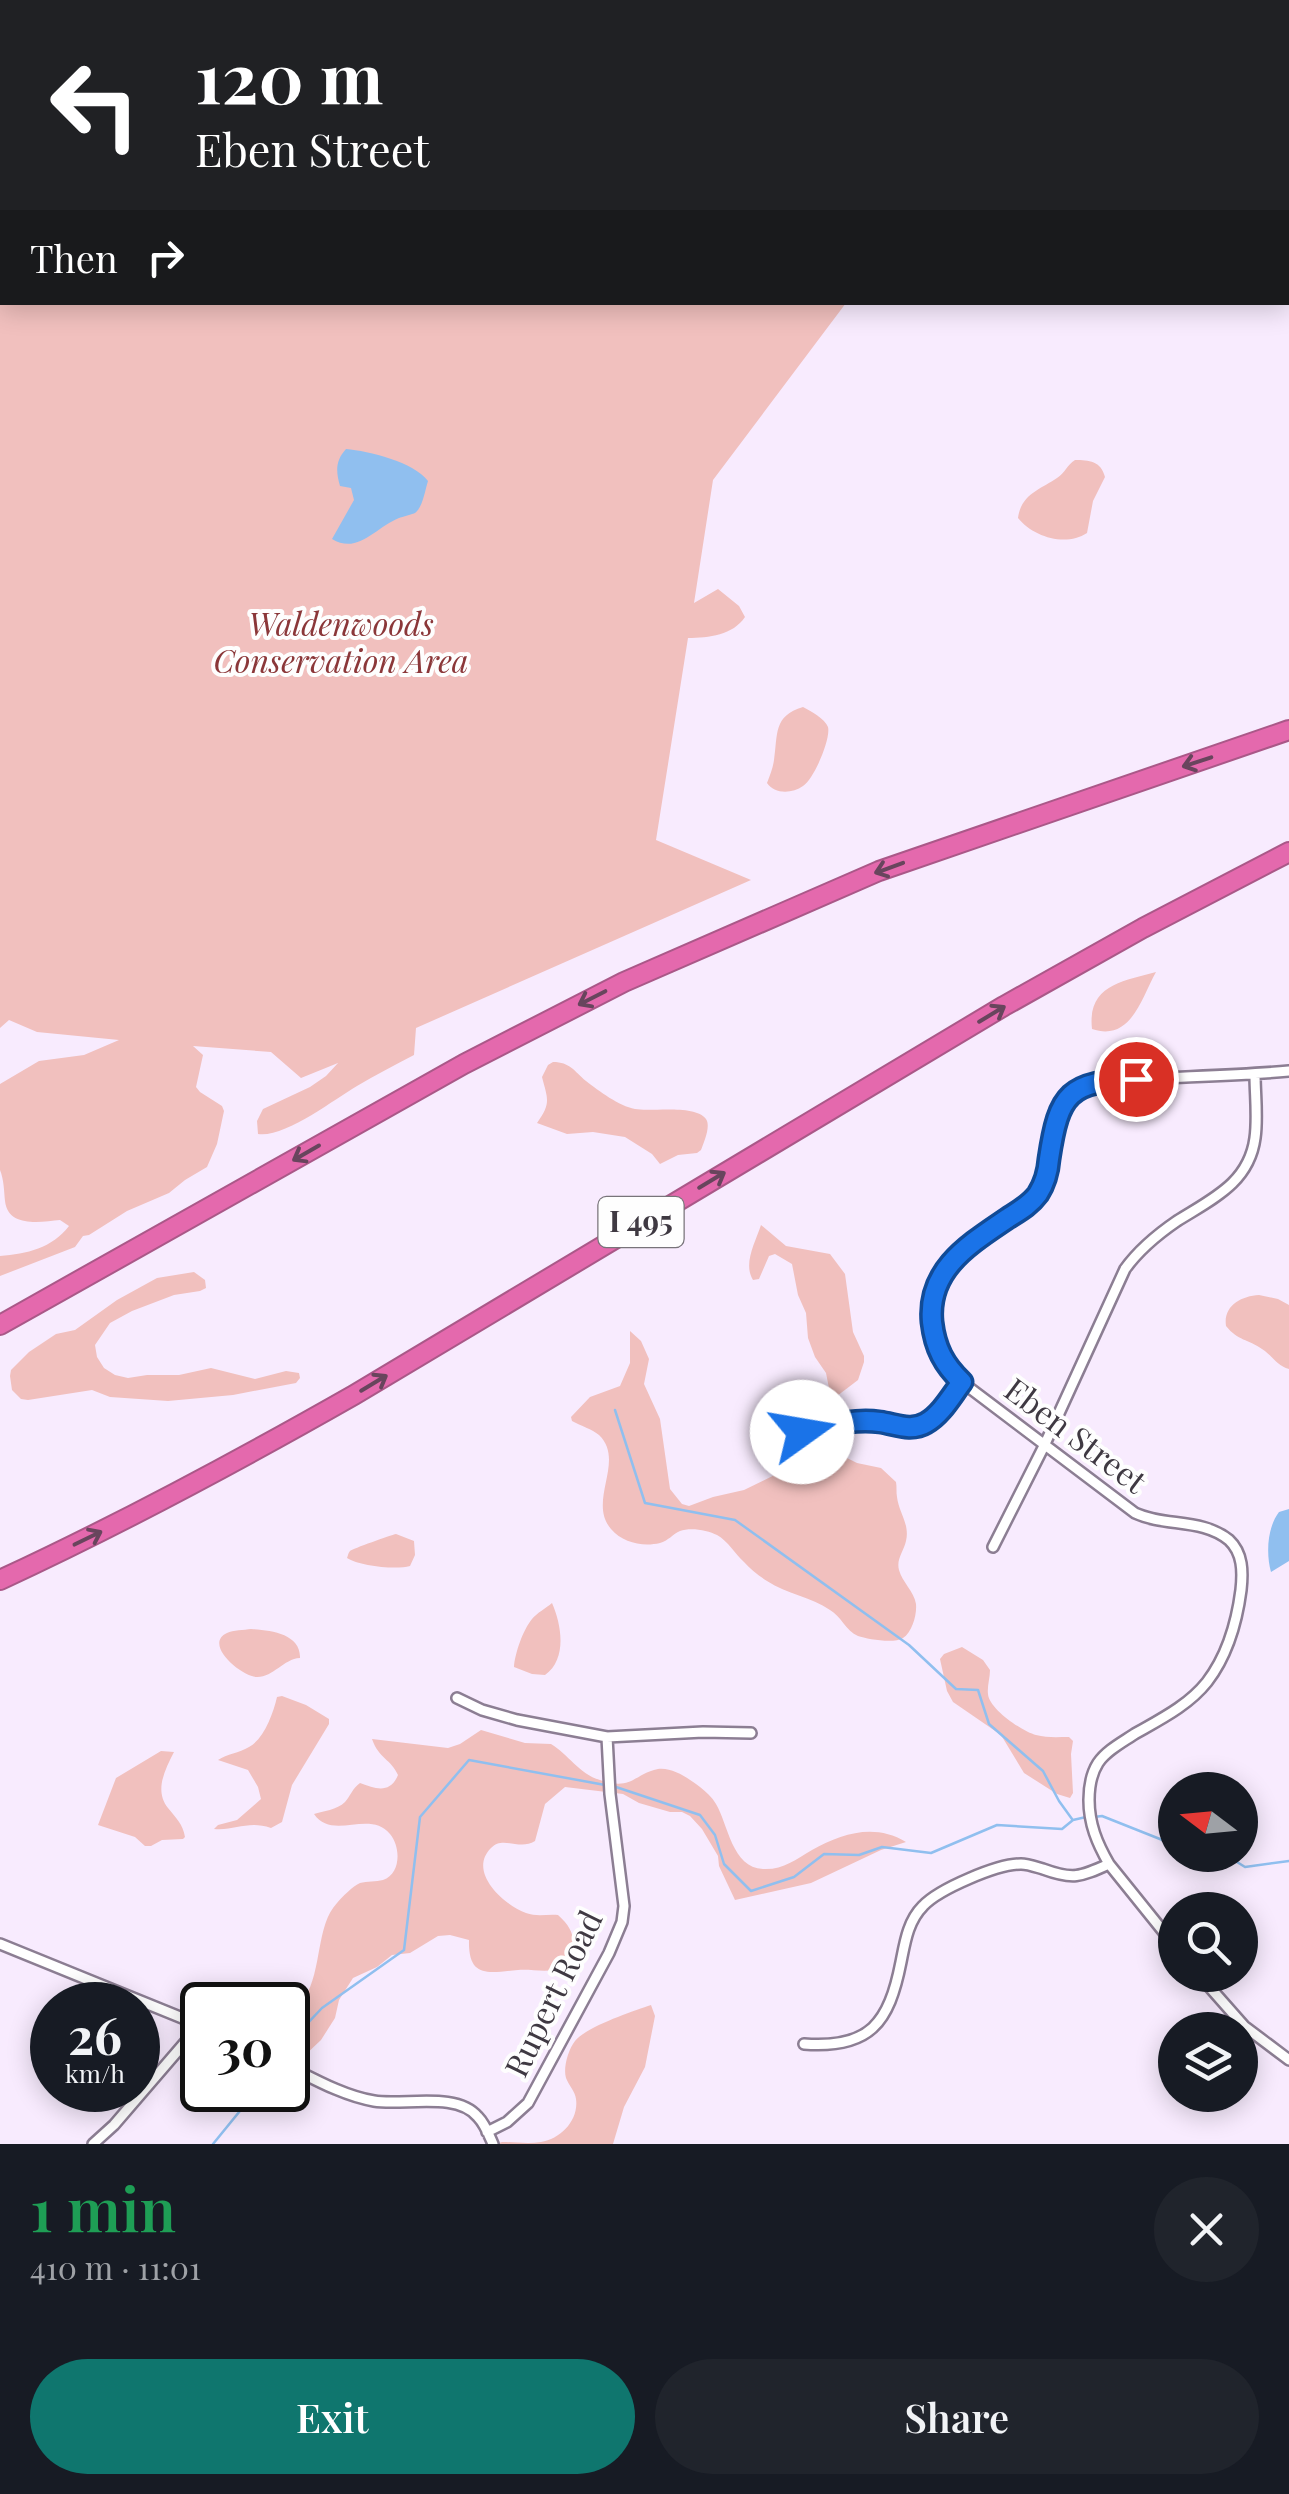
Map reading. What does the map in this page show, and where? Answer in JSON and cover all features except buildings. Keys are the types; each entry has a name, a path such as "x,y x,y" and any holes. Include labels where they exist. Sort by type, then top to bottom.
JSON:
{"highway":[{"path":"0,1325 448,1073 624,982 879,871 1289,730"},
{"name":"I 495","path":"0,1580 147,1509 354,1395 1004,1006 1289,852"}],"street":[{"name":"Eben Street","path":"1158,1925 1100,1850 1091,1825 1089,1788 1100,1759 1186,1702 1216,1669 1239,1606 1242,1567 1236,1548 1216,1532 1135,1513 962,1382 949,1370 935,1340 932,1308 946,1267 960,1251 1035,1198 1048,1171 1060,1111 1071,1094 1088,1084 1116,1080 1289,1071"},
{"path":"993,1547 1044,1446 1119,1279 1132,1259 1175,1223 1211,1202 1245,1169 1256,1135 1255,1074"},
{"path":"802,1432 856,1421 914,1428 936,1415 962,1382"},
{"path":"457,1698 516,1720 607,1737 751,1732"},
{"name":"Rupert Road","path":"488,2132 508,2122 528,2103 610,1953 622,1922 624,1906 607,1737"},
{"path":"804,2044 843,2044 859,2038 884,2016 896,1989 912,1921 934,1895 963,1881 1019,1864 1074,1877 1109,1864"},
{"path":"0,1944 180,2017"},
{"path":"1214,1992 1244,2026 1289,2060"},
{"path":"93,2144 180,2050"},
{"path":"310,2076 372,2101 462,2106 479,2117 493,2144"}],"green space":[{"name":"Waldenwoods Conservation Area","path":"0,305 844,305 713,480 694,603 718,589 739,606 745,617 727,632 688,638 656,840 751,880 416,1028 414,1055 309,1117 269,1134 258,1134 257,1121 263,1109 310,1087 338,1063 301,1078 271,1052 193,1046 203,1055 196,1087 224,1111 207,1167 169,1193 83,1236 75,1247 0,1276 0,1256 38,1248 55,1240 69,1226 60,1220 19,1219 7,1210 0,1170 0,1084 39,1061 84,1055 119,1040 37,1032 9,1020 0,1028"},
{"path":"1075,460 1090,461 1105,477 1093,501 1087,533 1069,539 1050,538 1024,525 1018,518 1023,503"},
{"path":"803,707 826,724 827,740 807,782 794,790 779,791 767,783 779,727 786,715"},
{"path":"1156,972 1125,1024 1105,1031 1092,1029 1092,1014 1101,994 1120,982"},
{"path":"553,1062 568,1065 603,1093 629,1107 700,1114 708,1126 701,1150 660,1164 652,1154 625,1137 593,1132 567,1134 537,1123 547,1101 542,1077"},
{"path":"761,1225 786,1246 830,1254 845,1274 853,1332 864,1362 858,1380 837,1396 831,1398 826,1373 808,1338 806,1313 792,1264 775,1254 769,1256 759,1279 753,1280 750,1274 751,1253"},
{"path":"194,1272 205,1280 206,1288 174,1295 110,1323 95,1345 104,1368 128,1378 179,1375 211,1368 255,1379 286,1371 299,1373 296,1383 233,1395 168,1401 110,1397 92,1390 28,1400 12,1390 11,1370 56,1334 75,1330 157,1278"},
{"path":"1259,1295 1289,1305 1289,1369 1226,1326 1227,1313 1235,1303"},
{"path":"630,1331 641,1341 649,1359 644,1384 660,1419 670,1489 682,1504 689,1506 744,1490 809,1458 833,1451 857,1463 881,1468 896,1482 907,1535 899,1570 916,1604 906,1635 887,1641 858,1636 830,1610 761,1577 713,1533 684,1530 663,1542 647,1544 627,1541 611,1529 603,1506 609,1457 606,1445 599,1435 571,1417 590,1397 620,1386 630,1363"},
{"path":"396,1534 414,1541 415,1555 410,1566 378,1566 347,1558 352,1550"},
{"path":"552,1603 560,1642 557,1660 545,1675 514,1667 529,1624"},
{"path":"251,1629 276,1632 290,1639 296,1643 300,1658 262,1677 242,1671 227,1659 219,1644 227,1633"},
{"path":"962,1647 983,1660 990,1670 990,1700 1008,1719 1036,1735 1069,1737 1073,1741 1070,1798 1024,1773 1001,1735 953,1702 940,1659"},
{"path":"277,1697 306,1705 329,1719 329,1724 292,1785 282,1822 271,1828 255,1825 214,1829 237,1820 261,1799 248,1770 218,1760 245,1749 259,1738"},
{"path":"481,1730 525,1743 551,1744 586,1773 611,1783 626,1783 658,1769 680,1774 713,1799 732,1844 753,1867 783,1866 823,1844 859,1833 882,1833 906,1842 811,1883 735,1900 718,1856 690,1816 639,1803 623,1794 565,1787 545,1804 535,1841 496,1844 485,1857 483,1867 491,1886 508,1903 526,1913 558,1915 564,1921 573,1938 566,1966 549,1971 483,1971 472,1962 469,1940 438,1936 410,1953 392,1955 353,1978 339,2000 335,2018 310,2050 310,1986 330,1912 357,1884 389,1877 397,1860 394,1839 382,1827 331,1825 314,1814 342,1805 360,1783 382,1788 395,1781 398,1775 372,1739 448,1748"},
{"path":"161,1751 174,1752 162,1780 162,1794 185,1837 145,1846 135,1837 98,1825 116,1778"},
{"path":"651,2005 655,2016 645,2067 624,2107 613,2144 496,2144 541,2142 562,2133 572,2121 576,2107 565,2074 575,2041 599,2025"}],"water":[{"path":"346,449 402,463 428,481 415,513 350,544 332,539 354,500 351,488 340,486 338,476 338,462"},
{"path":"1289,1509 1289,1561 1271,1572 1268,1549 1272,1526 1279,1512"}],"waterway":[{"path":"615,1410 645,1503 735,1520 909,1645 956,1689 978,1690 989,1724 1043,1771 1072,1819"},
{"path":"310,2021 404,1950 420,1817 469,1760 605,1785"},
{"path":"613,1786 700,1815 715,1835 724,1864 751,1891 794,1877 824,1854 859,1855 882,1847 931,1853 997,1825 1062,1829 1073,1820 1086,1817"},
{"path":"1094,1817 1102,1816 1158,1838"},
{"path":"1258,1865 1289,1861"},
{"path":"213,2144 239,2112"}],"route":[{"path":"802,1432 856,1421 914,1428 936,1415 962,1382 949,1370 938,1349 932,1319 933,1298 946,1267 976,1238 1028,1205 1041,1190 1056,1120 1071,1094 1088,1084 1136,1079"}]}
